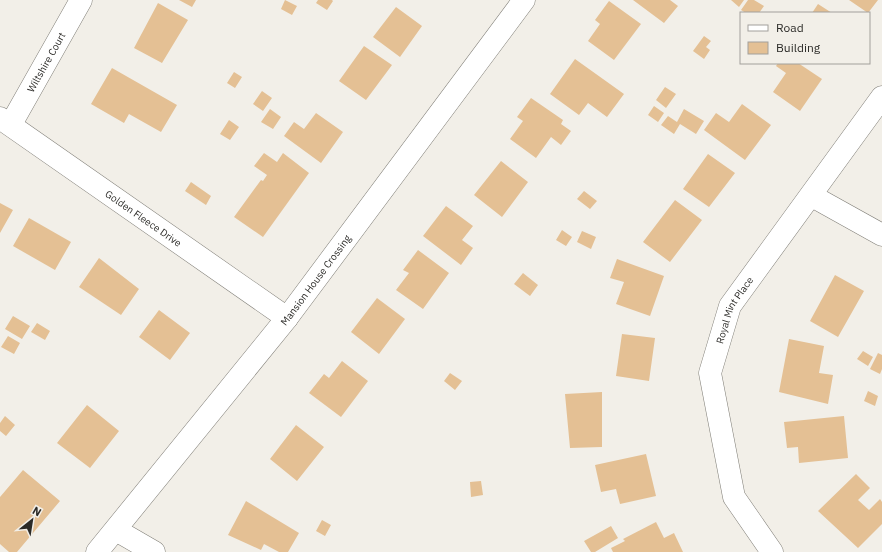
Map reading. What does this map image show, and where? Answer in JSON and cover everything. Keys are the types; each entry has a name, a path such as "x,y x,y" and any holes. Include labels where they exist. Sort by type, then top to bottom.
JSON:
{"street":[{"name":"Wiltshire Court","path":"5,121 81,0"},
{"name":"Mansion House Crossing","path":"97,552 287,318 524,0"},
{"name":"Royal Mint Place","path":"772,552 734,497 710,374 730,306 812,196 882,97"},
{"name":"Golden Fleece Drive","path":"5,121 287,318"},
{"path":"812,196 882,235"},
{"path":"116,530 154,552"}],"building":[{"path":"179,0 196,0 192,7"},
{"path":"285,0 297,6 292,15 281,9"},
{"path":"318,0 333,1 327,10 316,3"},
{"path":"633,0 670,0 678,6 664,23"},
{"path":"731,0 744,0 739,7"},
{"path":"748,0 754,0 764,6 760,12 744,12 741,10"},
{"path":"849,0 878,0 869,12"},
{"path":"609,1 641,24 614,60 588,41 600,24 595,20"},
{"path":"158,3 188,20 162,63 134,48"},
{"path":"818,4 830,12 813,12"},
{"path":"396,7 422,26 400,57 373,37"},
{"path":"704,36 711,41 706,47 710,50 704,59 693,51"},
{"path":"364,46 392,65 366,100 339,81"},
{"path":"575,59 624,94 607,117 588,103 579,115 550,94"},
{"path":"777,64 800,64 822,79 800,111 773,92 786,73 776,66"},
{"path":"112,68 177,105 161,132 129,114 124,123 91,104"},
{"path":"234,72 242,77 235,88 227,83"},
{"path":"665,87 676,94 666,108 656,100"},
{"path":"262,91 272,98 263,111 253,104"},
{"path":"531,98 563,120 561,124 571,131 561,145 551,137 536,158 510,139 523,121 517,117"},
{"path":"742,104 771,125 745,160 704,130 716,113 729,122"},
{"path":"654,106 664,113 658,122 648,115"},
{"path":"270,109 281,117 273,129 261,122"},
{"path":"684,109 704,121 696,134 680,124 674,134 661,125 668,116 677,122"},
{"path":"316,113 343,132 321,163 284,136 294,122 304,129"},
{"path":"229,120 239,127 230,140 220,134"},
{"path":"264,153 277,162 283,153 309,173 263,237 234,217 261,180 263,181 267,175 254,166"},
{"path":"708,154 735,173 709,207 683,189"},
{"path":"501,161 528,182 502,217 474,195"},
{"path":"191,182 211,196 206,205 185,191"},
{"path":"584,191 597,201 590,209 577,199"},
{"path":"675,200 702,220 670,262 643,242"},
{"path":"0,203 13,210 0,233"},
{"path":"446,206 473,226 462,240 473,248 461,265 423,236"},
{"path":"29,218 71,242 55,270 13,246"},
{"path":"562,230 572,237 566,246 556,240"},
{"path":"582,231 596,237 591,249 577,242"},
{"path":"418,250 449,273 423,309 396,290 409,273 403,270"},
{"path":"99,258 139,289 121,315 79,287"},
{"path":"617,259 664,276 650,316 616,304 624,282 610,278"},
{"path":"523,273 538,285 530,296 514,284"},
{"path":"835,275 864,291 838,337 810,321"},
{"path":"377,298 405,319 379,354 351,332"},
{"path":"159,310 190,333 170,360 139,337"},
{"path":"13,316 30,326 22,339 5,329"},
{"path":"37,323 50,331 45,340 31,332"},
{"path":"622,334 655,338 649,381 616,376"},
{"path":"8,336 20,343 14,354 1,347"},
{"path":"789,339 824,346 819,373 833,375 828,404 779,392"},
{"path":"863,351 873,357 868,366 857,359"},
{"path":"878,353 882,355 882,369 880,374 870,369"},
{"path":"342,361 368,381 341,417 309,393 324,374 329,378"},
{"path":"450,373 462,381 455,390 444,381"},
{"path":"868,391 878,396 875,406 864,401"},
{"path":"602,392 602,447 570,448 565,394"},
{"path":"87,405 119,431 90,468 57,443"},
{"path":"5,416 15,425 6,436 0,431 0,423"},
{"path":"844,416 848,458 799,463 798,447 787,448 784,422"},
{"path":"296,425 324,447 297,481 270,459"},
{"path":"646,454 656,496 620,504 616,489 601,492 595,465"},
{"path":"23,470 60,501 17,552 9,552 0,544 0,497"},
{"path":"856,474 870,488 858,500 869,510 880,499 882,502 882,524 858,548 818,511"},
{"path":"481,481 483,495 471,497 470,482"},
{"path":"246,501 299,533 288,552 279,552 264,544 261,550 228,535"},
{"path":"322,520 331,525 325,536 316,531"},
{"path":"656,522 664,538 674,533 683,552 613,552 611,548 625,541 623,539"},
{"path":"611,526 618,538 595,552 591,552 584,541"}]}
